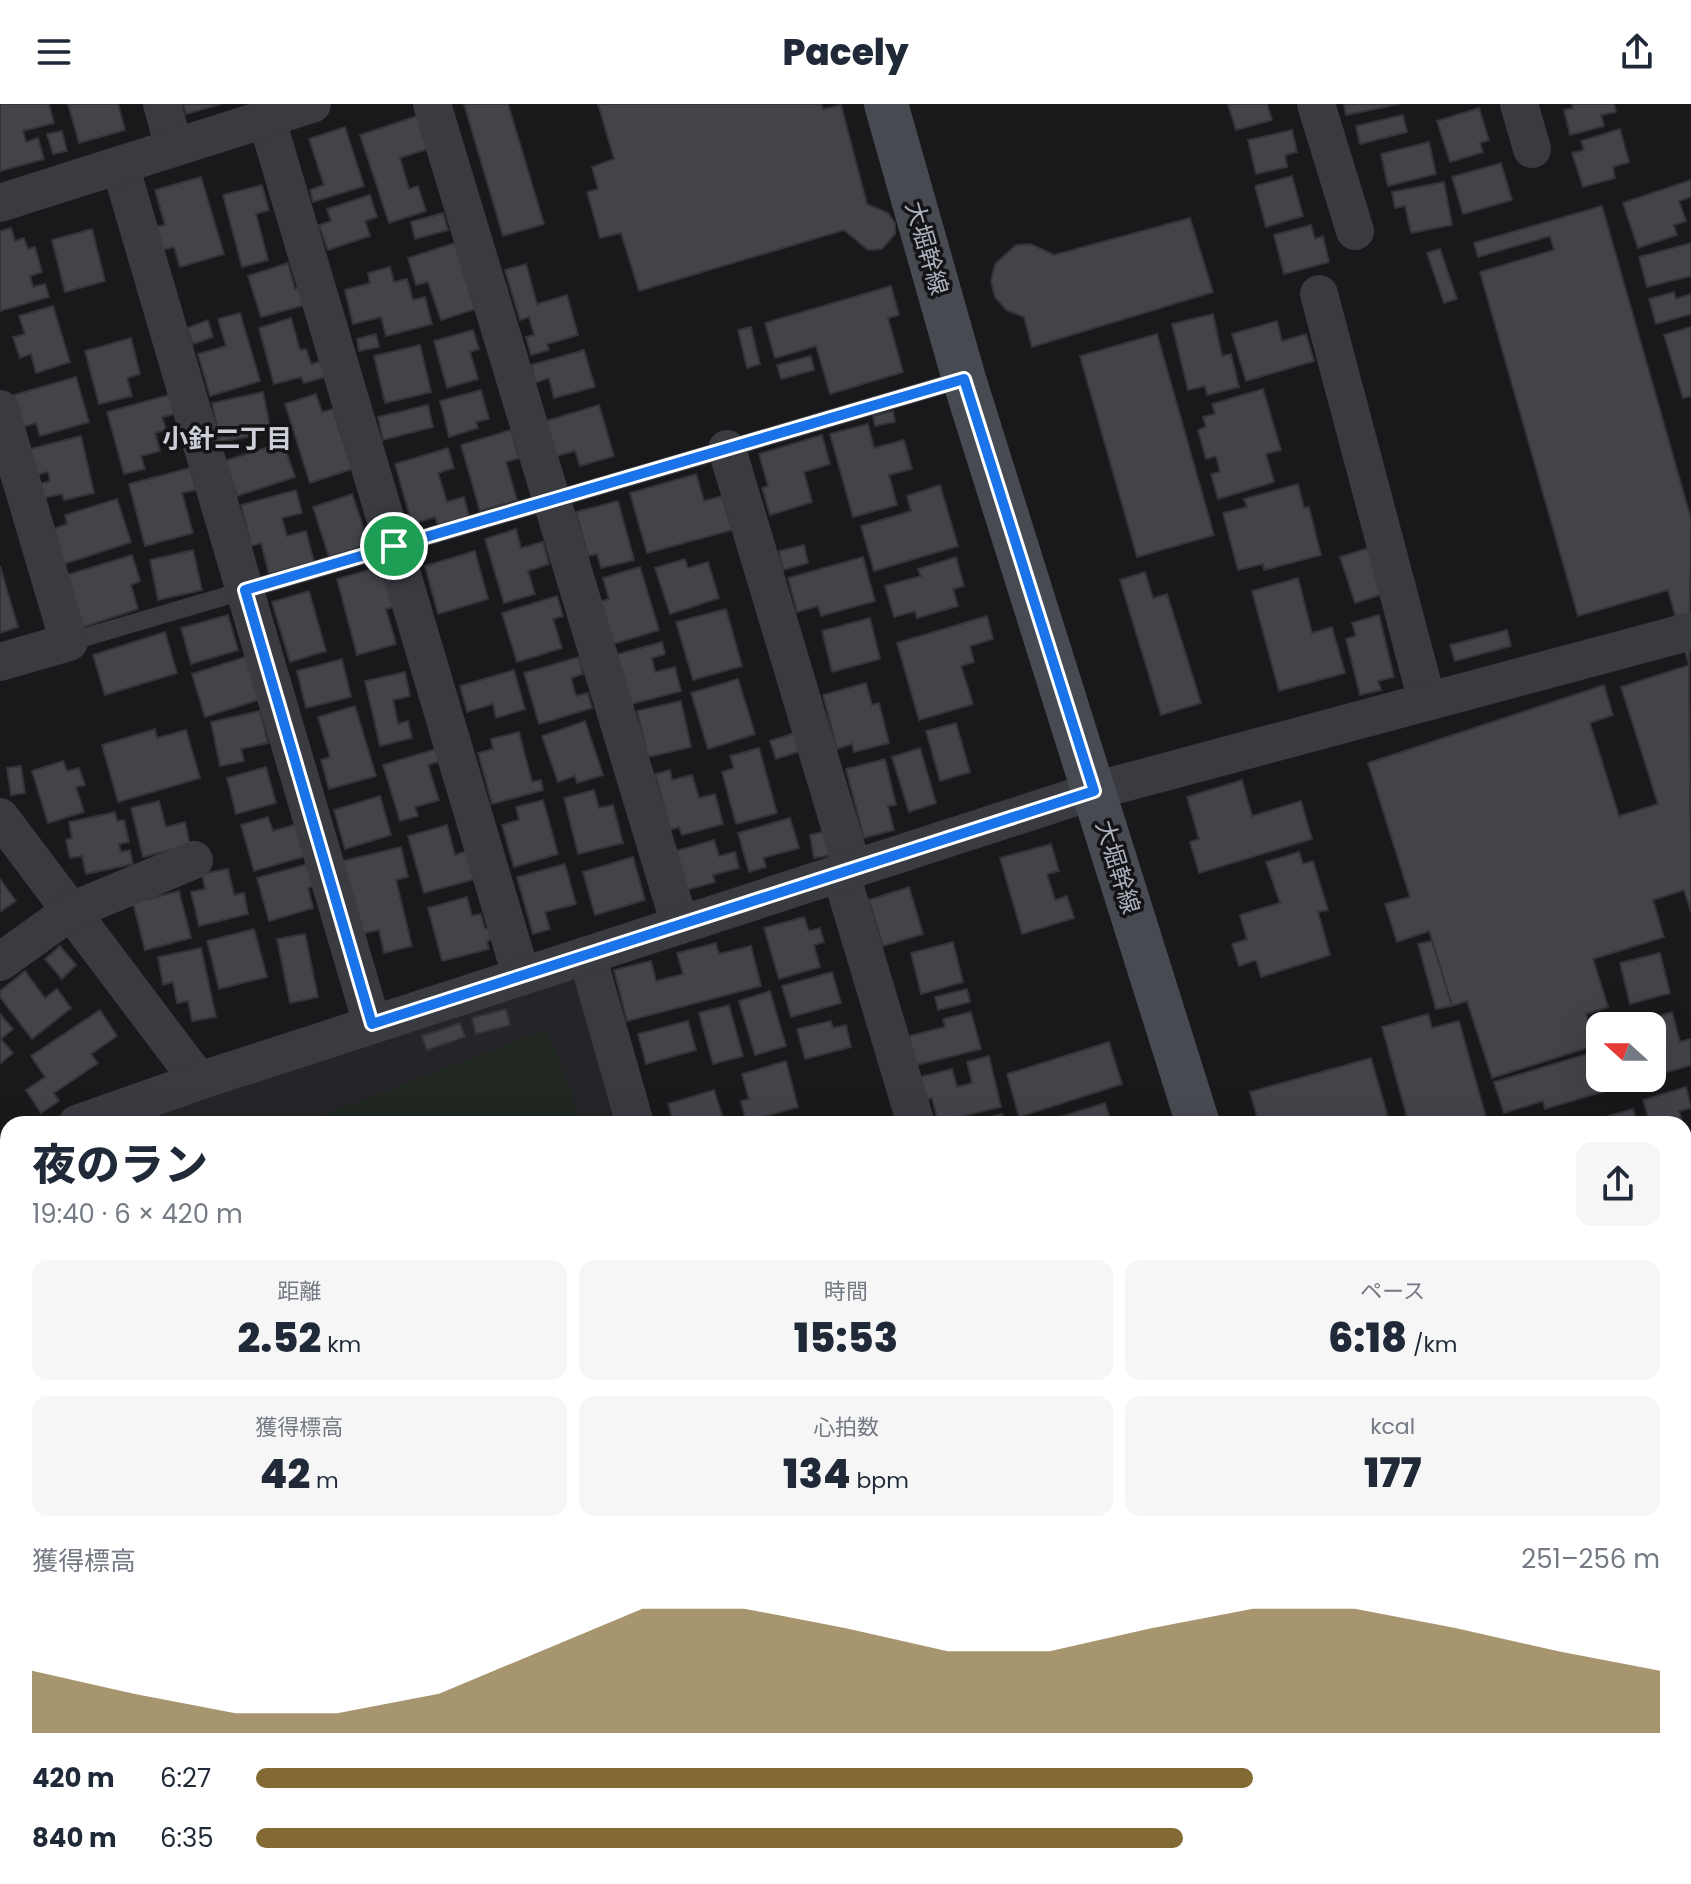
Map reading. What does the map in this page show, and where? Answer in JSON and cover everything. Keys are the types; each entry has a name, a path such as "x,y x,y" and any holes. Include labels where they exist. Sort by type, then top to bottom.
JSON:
{"street":[{"path":"162,104 174,147"},
{"path":"0,203 312,104"},
{"path":"432,104 680,925"},
{"name":"大堀幹線","path":"886,104 964,379 1196,1116"},
{"path":"1316,104 1355,231"},
{"path":"1519,104 1532,149"},
{"path":"266,117 521,975"},
{"path":"120,165 372,1024"},
{"path":"1319,294 1427,701"},
{"path":"0,409 69,642 0,662"},
{"path":"727,449 914,1116"},
{"path":"100,1116 521,975 1094,791 1691,631"},
{"path":"0,817 199,1081"},
{"path":"0,962 71,911 194,860"},
{"path":"587,955 633,1116"}],"lane":[{"path":"69,642 964,379"}],"shaded area":[{"path":"579,975 620,1116 125,1116"},
{"path":"547,1029 580,1116 321,1116"}],"building":[{"path":"0,104 49,104 54,123 23,131 26,142 38,138 44,159 0,171"},
{"path":"68,104 118,104 125,130 79,143"},
{"path":"183,104 221,104 186,114"},
{"path":"464,104 508,104 544,224 503,236"},
{"path":"598,104 821,104 823,109 841,105 867,204 888,213 895,223 895,234 882,249 868,250 844,230 639,291 621,233 600,238 587,192 598,189 592,167 614,159"},
{"path":"1228,104 1267,104 1272,120 1236,130"},
{"path":"1344,104 1399,104 1346,115"},
{"path":"1572,104 1614,104 1616,112 1601,115 1604,126 1570,135 1564,110 1573,108"},
{"path":"1479,108 1489,140 1480,143 1483,152 1450,162 1437,121"},
{"path":"1403,115 1407,132 1360,144 1356,126"},
{"path":"417,116 427,149 400,158 409,189 418,186 426,211 389,223 360,135"},
{"path":"345,127 364,186 313,202 310,190 324,185 309,139"},
{"path":"1620,129 1629,162 1613,167 1615,178 1583,187 1572,153 1584,150 1581,141"},
{"path":"1292,130 1297,152 1285,155 1287,167 1256,174 1248,140"},
{"path":"62,131 67,151 53,154 47,134"},
{"path":"1429,142 1436,174 1388,186 1381,154"},
{"path":"1501,163 1512,200 1463,214 1452,177"},
{"path":"1292,176 1303,216 1266,227 1255,186"},
{"path":"201,177 224,254 180,267 174,247 162,250 155,227 165,225 155,190"},
{"path":"1691,180 1691,197 1679,201 1686,221 1674,225 1677,235 1638,248 1623,203"},
{"path":"1444,182 1452,225 1411,233 1405,206 1395,208 1392,192"},
{"path":"262,185 269,210 256,214 268,260 242,267 223,195"},
{"path":"370,195 377,217 365,221 370,236 328,250 319,225 331,221 327,209"},
{"path":"1602,206 1691,519 1689,665 1668,590 1578,616 1480,272 1554,250 1550,236 1478,257 1474,243"},
{"path":"443,213 448,230 415,239 411,222"},
{"path":"1190,218 1213,292 1032,347 1024,317 1006,310 995,297 991,281 995,264 1016,245 1031,244 1054,255"},
{"path":"1311,225 1315,239 1323,236 1329,262 1284,274 1274,235"},
{"path":"11,228 15,241 24,238 28,249 35,247 42,272 30,276 33,287 45,284 49,297 0,311 0,231"},
{"path":"92,229 105,281 65,292 52,240"},
{"path":"455,243 475,309 441,320 428,282 416,285 408,258"},
{"path":"1691,243 1691,276 1647,287 1639,257"},
{"path":"1440,249 1457,299 1444,303 1427,253"},
{"path":"288,263 295,289 302,286 308,304 261,317 248,276"},
{"path":"526,264 537,304 567,295 578,335 547,344 549,350 531,355 526,337 534,335 529,317 520,320 505,270"},
{"path":"390,267 394,282 407,279 413,300 425,297 432,324 386,336 381,317 353,324 345,290 370,283 368,273"},
{"path":"891,286 899,315 888,318 903,372 830,394 816,346 775,358 765,323"},
{"path":"1674,292 1676,299 1691,294 1691,314 1656,324 1649,299"},
{"path":"53,306 70,362 36,373 31,354 20,358 13,337 25,334 19,316"},
{"path":"240,313 260,381 210,396 198,354 226,346 218,319"},
{"path":"1213,314 1222,356 1231,354 1239,387 1207,395 1205,386 1188,390 1172,324"},
{"path":"291,318 300,350 306,349 311,364 328,359 332,375 304,383 301,377 274,384 259,328"},
{"path":"208,320 213,337 193,344 187,328"},
{"path":"1277,321 1282,341 1306,334 1314,361 1246,381 1232,334"},
{"path":"751,327 760,364 747,368 738,330"},
{"path":"1691,327 1691,396 1683,398 1664,335"},
{"path":"473,330 479,349 470,352 478,379 447,388 434,341"},
{"path":"376,334 379,347 359,351 357,339"},
{"path":"1157,334 1214,535 1137,557 1080,356"},
{"path":"131,338 140,374 127,378 132,396 99,404 85,351"},
{"path":"420,345 431,392 385,403 374,356"},
{"path":"584,350 595,387 554,398 549,378 535,383 531,365"},
{"path":"811,356 814,370 781,379 777,365"},
{"path":"76,377 89,422 40,436 36,423 23,427 14,395"},
{"path":"1263,389 1281,450 1266,454 1274,482 1218,499 1211,474 1220,472 1216,456 1206,459 1198,430 1206,427 1203,417 1215,414 1212,404"},
{"path":"481,390 489,419 476,422 478,428 449,437 440,401"},
{"path":"263,392 271,432 220,442 212,403"},
{"path":"316,394 322,412 333,409 352,469 310,483 285,404"},
{"path":"169,395 174,414 162,417 166,430 155,433 160,451 141,456 145,469 124,474 107,412"},
{"path":"428,405 433,427 383,440 378,417"},
{"path":"599,405 614,456 580,466 575,451 556,456 546,421"},
{"path":"893,411 895,422 875,426 873,416"},
{"path":"868,424 874,448 904,440 912,469 889,475 897,505 853,517 830,434"},
{"path":"511,430 519,458 506,462 517,500 480,511 461,445"},
{"path":"822,435 830,464 804,472 812,502 770,515 762,488 768,486 759,454"},
{"path":"81,436 94,493 64,500 62,494 43,498 39,484 50,481 48,472 36,475 30,449"},
{"path":"283,442 295,477 237,496 225,461"},
{"path":"448,448 454,468 438,473 447,502 464,497 469,516 438,525 435,517 412,524 395,464"},
{"path":"190,468 196,490 182,493 193,533 145,546 129,484"},
{"path":"696,474 704,501 722,496 732,530 647,553 630,493"},
{"path":"1298,484 1304,508 1309,507 1321,555 1264,570 1263,564 1238,570 1223,513 1247,507 1244,499"},
{"path":"940,485 958,546 874,571 861,526 911,511 907,496"},
{"path":"296,490 302,513 282,518 287,536 306,531 314,562 269,574 261,543 251,546 241,505"},
{"path":"352,494 369,544 329,557 313,507"},
{"path":"117,499 131,542 61,565 50,530 67,524 65,515"},
{"path":"618,501 634,560 601,568 597,554 588,556 576,512"},
{"path":"516,529 521,548 543,542 549,564 528,571 535,594 504,603 485,539"},
{"path":"804,545 808,563 783,570 779,551"},
{"path":"1371,547 1386,593 1355,603 1340,557"},
{"path":"193,550 202,590 158,600 150,560"},
{"path":"475,551 488,599 438,614 425,566"},
{"path":"132,555 140,581 131,585 138,609 80,628 64,576"},
{"path":"863,557 875,601 821,616 818,606 797,612 788,578"},
{"path":"956,557 964,586 953,589 958,606 917,618 915,611 894,617 885,586 921,576 918,569"},
{"path":"685,559 688,568 708,562 719,598 670,614 655,568"},
{"path":"386,565 398,606 386,609 396,644 357,655 337,579"},
{"path":"0,566 18,627 0,633"},
{"path":"640,567 659,630 613,644 600,602 609,599 603,578"},
{"path":"1145,572 1153,598 1167,594 1201,703 1161,715 1120,580"},
{"path":"1298,578 1312,633 1332,627 1345,673 1279,691 1252,591"},
{"path":"309,591 326,651 290,662 272,602"},
{"path":"557,596 563,616 553,619 562,648 517,662 502,613"},
{"path":"726,609 742,666 693,680 676,622"},
{"path":"228,615 238,650 191,664 181,628"},
{"path":"1379,615 1394,677 1378,681 1381,690 1360,695 1346,639 1356,636 1352,623"},
{"path":"987,616 993,639 970,646 974,662 961,666 973,704 919,720 897,643"},
{"path":"870,618 880,659 832,672 822,631"},
{"path":"1507,630 1511,646 1455,661 1450,645"},
{"path":"165,632 177,673 105,695 93,655"},
{"path":"662,642 665,654 652,658 655,672 675,667 681,691 628,705 615,655"},
{"path":"248,656 261,699 205,717 192,674"},
{"path":"579,657 583,674 571,678 576,696 588,693 592,708 539,724 524,673"},
{"path":"342,659 351,697 306,708 297,671"},
{"path":"1689,665 1691,912 1684,890 1653,900 1664,937 1593,959 1608,1007 1586,1012 1586,1048 1492,1078 1467,1001 1452,1006 1429,931 1397,942 1385,904 1410,897 1368,763 1604,685 1613,715 1590,723 1619,816 1658,804 1621,687"},
{"path":"514,670 525,709 496,718 493,704 467,712 460,686"},
{"path":"405,672 410,696 393,700 398,724 408,721 412,738 380,746 365,681"},
{"path":"738,679 755,734 708,749 691,693"},
{"path":"866,683 872,705 879,703 889,743 854,752 852,744 837,749 823,695"},
{"path":"681,701 691,747 648,757 637,711"},
{"path":"355,706 376,776 329,789 321,760 330,757 318,717"},
{"path":"260,711 268,743 241,749 244,761 220,766 211,722"},
{"path":"585,721 603,775 577,783 575,776 558,782 542,736"},
{"path":"956,723 970,772 940,781 926,731"},
{"path":"155,729 157,738 186,730 200,778 118,802 102,745"},
{"path":"519,732 532,782 541,780 543,790 492,804 478,753 493,749 491,739"},
{"path":"794,733 800,751 776,759 770,741"},
{"path":"759,748 777,813 736,824 722,772 734,768 730,756"},
{"path":"920,748 936,803 909,812 892,757"},
{"path":"436,749 440,761 428,765 439,800 415,807 418,816 400,821 383,765"},
{"path":"885,759 896,805 888,806 894,830 864,838 846,769"},
{"path":"63,761 67,771 79,768 85,785 76,787 84,812 48,823 32,771"},
{"path":"21,766 25,793 11,795 7,768"},
{"path":"266,767 276,803 236,814 227,778"},
{"path":"670,770 672,780 692,775 699,798 715,794 723,824 682,835 679,827 670,830 655,774"},
{"path":"1242,780 1252,816 1301,801 1312,839 1199,873 1190,842 1199,839 1187,797"},
{"path":"594,790 599,808 613,805 623,843 578,854 564,798"},
{"path":"380,796 391,835 345,849 334,810"},
{"path":"543,800 558,854 514,867 502,825 519,820 516,807"},
{"path":"159,801 166,827 185,822 190,845 143,857 131,808"},
{"path":"115,812 117,821 124,820 129,842 119,844 121,852 130,850 133,864 86,874 82,856 70,858 66,840 72,838 69,822"},
{"path":"268,817 273,831 297,824 306,856 254,871 241,825"},
{"path":"790,818 799,848 763,858 766,867 749,872 738,833"},
{"path":"447,825 455,855 468,851 475,879 424,893 408,836"},
{"path":"827,831 832,855 814,858 810,835"},
{"path":"714,840 719,856 735,852 739,868 713,875 715,882 686,890 676,851"},
{"path":"1051,844 1059,871 1047,874 1055,900 1067,896 1074,918 1022,934 1000,858"},
{"path":"401,847 408,877 396,880 412,946 384,953 379,930 360,934 343,861"},
{"path":"1299,852 1303,864 1313,861 1328,910 1318,912 1330,955 1261,977 1256,960 1239,966 1232,944 1247,939 1240,915 1280,903 1266,862"},
{"path":"633,857 645,900 595,915 583,872"},
{"path":"311,863 317,885 308,888 313,908 269,921 257,878"},
{"path":"565,864 576,904 545,912 550,929 533,934 517,877"},
{"path":"228,869 234,895 244,893 248,914 199,926 191,892 205,889 202,874"},
{"path":"0,879 16,901 0,912"},
{"path":"909,887 923,934 883,946 869,900"},
{"path":"179,891 191,938 145,950 133,903"},
{"path":"467,897 472,916 481,914 485,929 494,926 498,938 487,941 489,949 442,961 428,908"},
{"path":"804,917 809,931 820,928 824,942 814,945 820,967 779,979 764,928"},
{"path":"254,929 267,977 219,989 207,941"},
{"path":"305,934 318,997 290,1003 277,939"},
{"path":"1432,941 1452,1006 1436,1009 1418,944"},
{"path":"953,942 963,982 921,994 911,953"},
{"path":"716,943 719,954 751,946 761,986 627,1021 614,970 651,961 656,981 683,974 677,953"},
{"path":"60,946 76,965 62,979 45,959"},
{"path":"201,948 216,1017 192,1021 188,1001 177,1003 173,982 163,985 158,957"},
{"path":"1660,953 1670,993 1630,1004 1620,963"},
{"path":"25,971 45,998 57,989 71,1008 32,1039 0,997 0,991"},
{"path":"832,972 841,1003 791,1017 782,986"},
{"path":"967,989 970,1002 938,1010 935,997"},
{"path":"770,991 786,1046 755,1055 739,1001"},
{"path":"729,1005 743,1056 713,1064 699,1013"},
{"path":"506,1009 510,1025 476,1034 472,1018"},
{"path":"100,1010 117,1036 91,1054 98,1063 54,1093 59,1101 41,1113 26,1090 45,1077 31,1056"},
{"path":"971,1012 981,1049 916,1065 909,1036 945,1027 943,1019"},
{"path":"1672,1012 1680,1042 1690,1039 1691,1065 1666,1073 1666,1014"},
{"path":"0,1014 13,1029 1,1039 13,1053 0,1064"},
{"path":"1428,1014 1432,1028 1459,1021 1486,1116 1407,1116 1382,1027"},
{"path":"688,1021 696,1050 646,1064 638,1034"},
{"path":"831,1021 833,1028 846,1025 851,1047 805,1059 797,1029"},
{"path":"460,1023 465,1037 427,1050 422,1036"},
{"path":"1109,1042 1122,1084 1019,1116 1007,1074"},
{"path":"1586,1054 1586,1092 1602,1092 1545,1109 1543,1101 1504,1113 1494,1082"},
{"path":"989,1056 1001,1107 963,1116 936,1116 932,1098 925,1100 920,1077 952,1069 957,1087 972,1083 967,1062"},
{"path":"1371,1058 1388,1116 1257,1116 1250,1092"},
{"path":"786,1061 798,1107 767,1116 745,1116 741,1101 749,1099 742,1074"},
{"path":"1686,1087 1691,1108 1679,1111 1681,1116 1648,1116 1643,1100"},
{"path":"714,1090 722,1116 672,1116 668,1104"},
{"path":"1105,1103 1109,1116 1063,1116"},
{"path":"1633,1109 1635,1116 1608,1116"}],"district":[{"name":"小針二丁目","path":"227,439"}],"route":[{"path":"964,379 1094,791 372,1024 245,590 394,546 964,379"}]}
